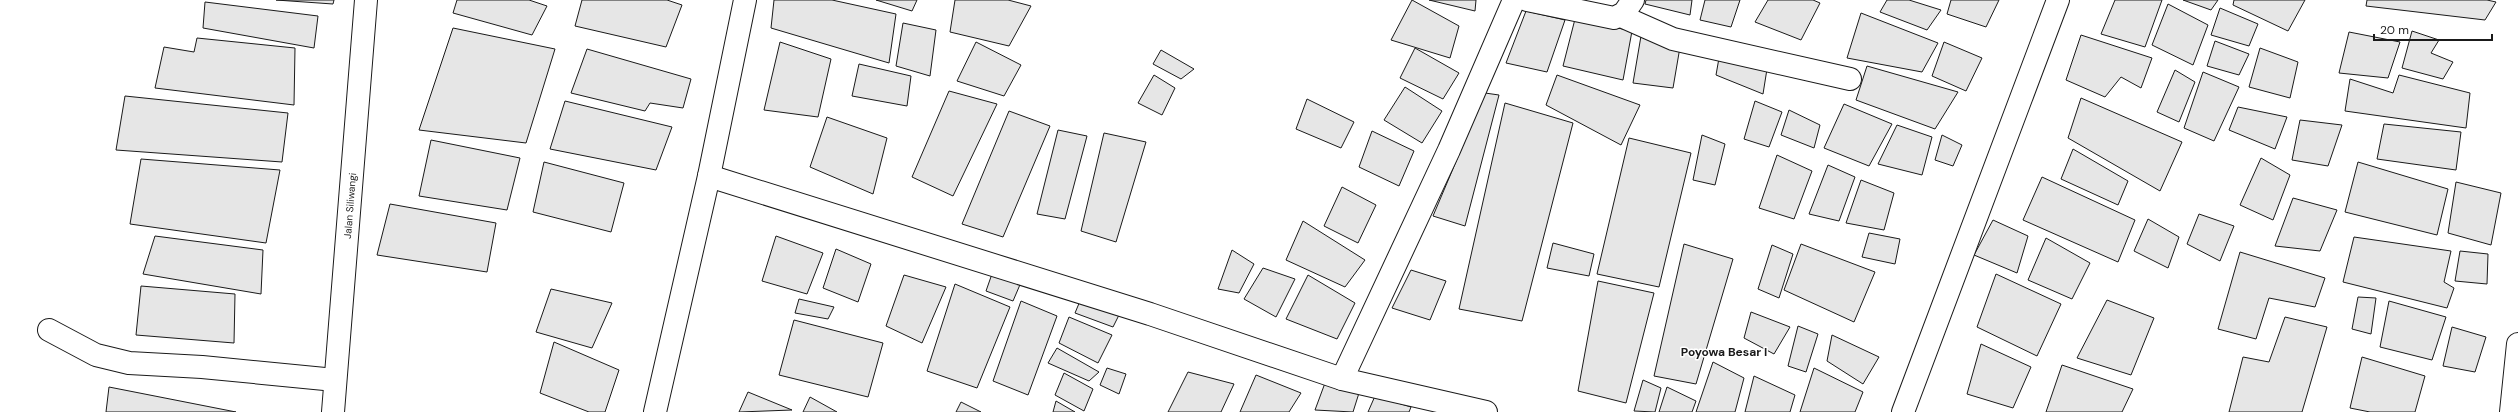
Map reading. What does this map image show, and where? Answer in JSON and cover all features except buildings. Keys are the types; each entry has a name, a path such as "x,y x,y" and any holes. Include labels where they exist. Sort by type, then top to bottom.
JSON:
{"street":[{"name":"Jalan Siliwangi","path":"333,412 366,0"},
{"path":"655,412 709,176 745,0"},
{"path":"1342,379 1449,150 1514,0"},
{"path":"1527,0 1614,18 1627,8 1673,39 1850,79"},
{"path":"1903,412 2058,0"},
{"path":"709,176 1150,314 1342,379 1486,412"},
{"path":"49,330 96,355 129,363 202,367 335,380"},
{"path":"2511,412 2518,344"}],"district":[{"name":"Poyowa Besar I","path":"1724,352"}]}
